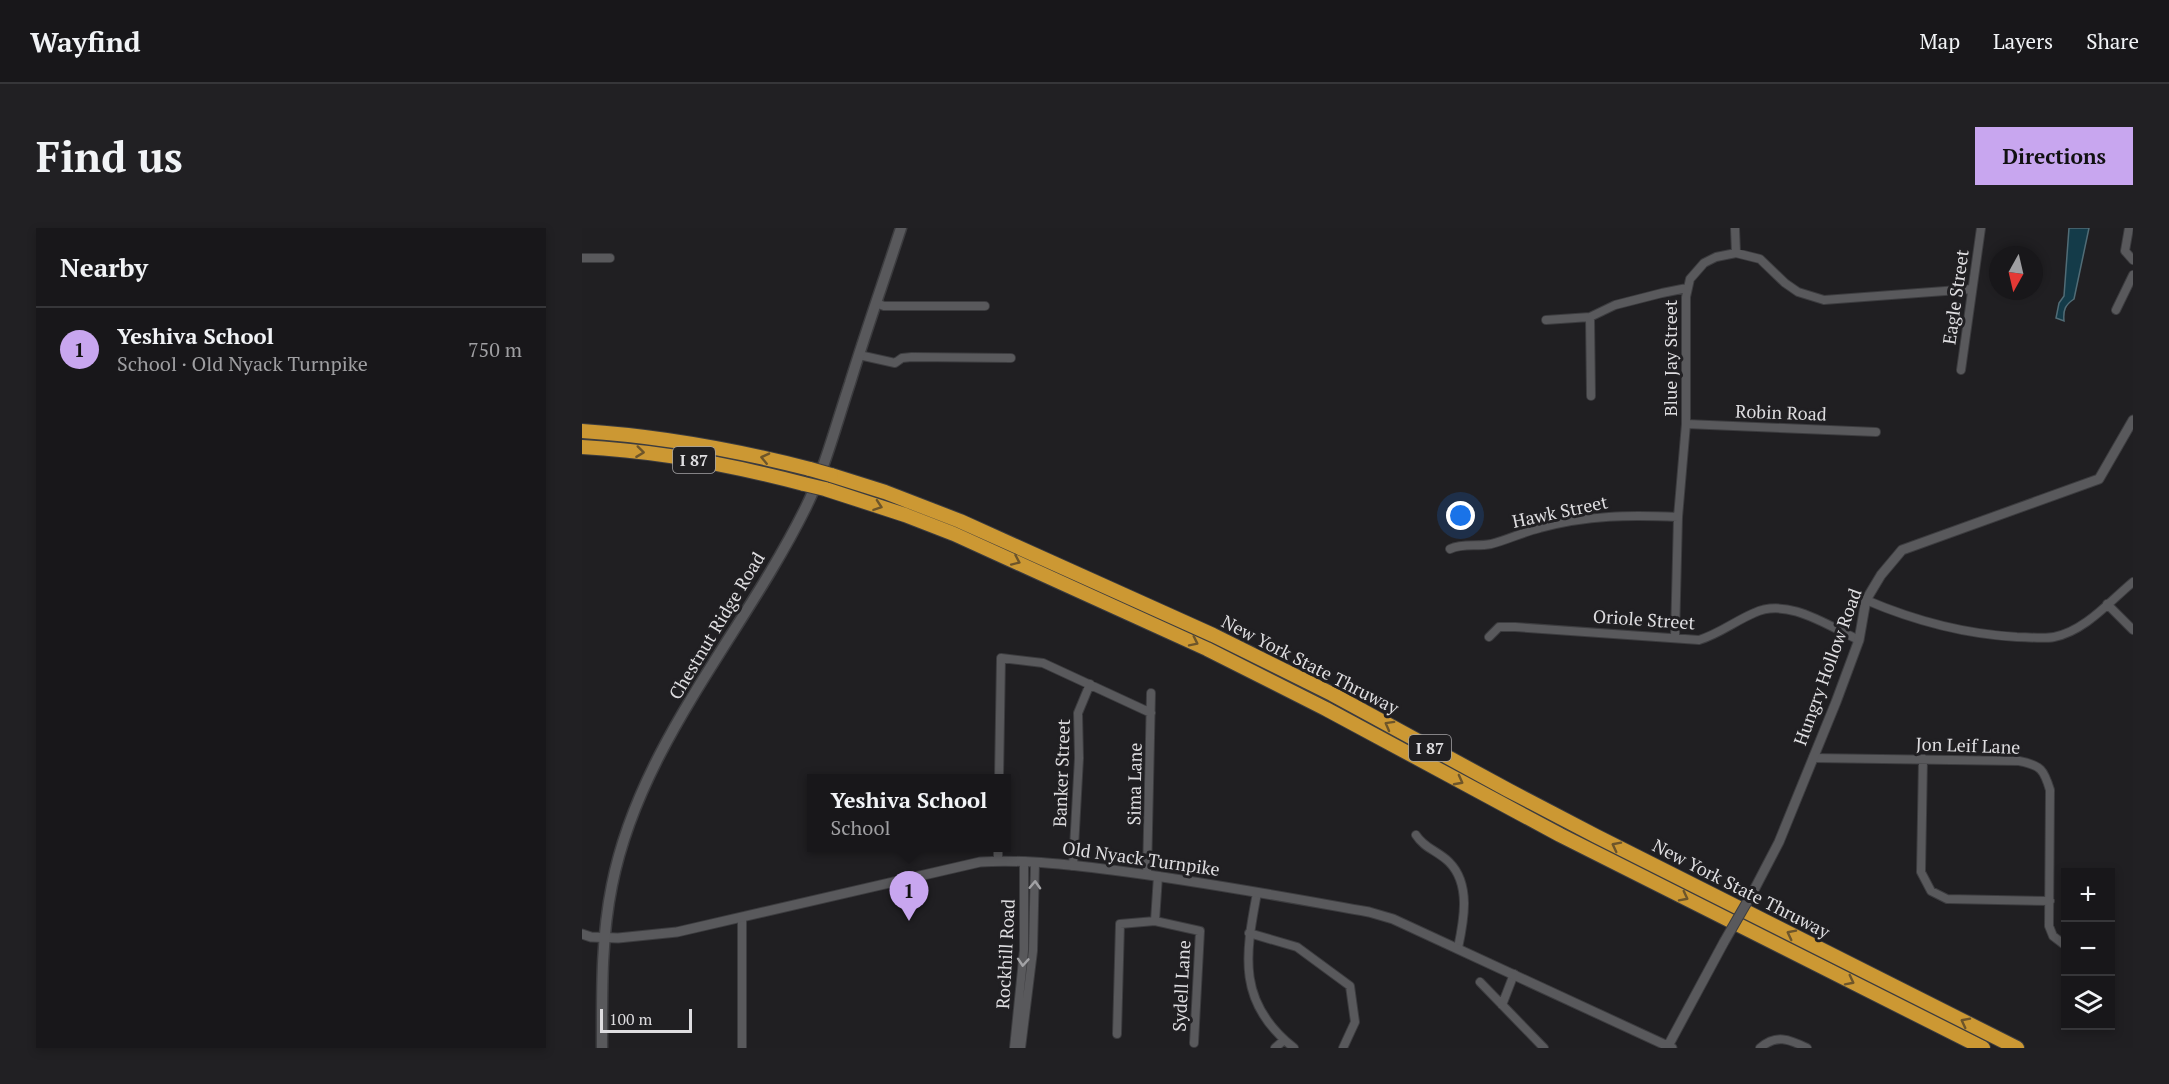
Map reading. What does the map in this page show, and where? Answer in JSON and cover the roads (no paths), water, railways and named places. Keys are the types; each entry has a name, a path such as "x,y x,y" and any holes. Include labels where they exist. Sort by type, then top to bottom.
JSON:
{"highway":[{"name":"New York State Thruway","path":"585,431 646,437 720,449 831,475 901,498 978,528 1214,635 1332,694 1596,836 2017,1048"},
{"name":"New York State Thruway","path":"582,447 699,461 804,484 896,512 954,534 1207,649 1317,704 1550,830 1983,1048"}],"main road":[{"name":"Chestnut Ridge Road","path":"602,1048 604,938 612,884 628,828 667,743 805,508 823,464 901,228"}],"street":[{"path":"1735,228 1736,253 1760,259 1798,292 1824,300 1972,289"},
{"name":"Eagle Street","path":"1961,370 1981,228"},
{"path":"2129,228 2126,251 2133,260"},
{"name":"Blue Jay Street","path":"1675,637 1678,517 1686,424 1687,288 1690,279 1704,263 1716,257 1736,253"},
{"path":"582,258 610,258"},
{"path":"2116,310 2133,275"},
{"path":"1546,320 1590,317 1615,305 1662,292 1687,288"},
{"path":"876,303 884,306 985,306"},
{"path":"1590,317 1592,396"},
{"path":"859,355 896,363 902,358 912,357 1011,358"},
{"name":"Hungry Hollow Road","path":"1670,1047 1724,942 1773,855 1859,640 1866,600 1881,575 1902,550 2099,479 2133,420"},
{"name":"Robin Road","path":"1686,424 1876,432"},
{"name":"Hawk Street","path":"1450,549 1457,546 1489,544 1542,527 1594,518 1620,515 1678,517"},
{"path":"1866,600 1899,614 1946,628 1991,635 2055,637 2086,622 2133,582"},
{"path":"2107,604 2133,630"},
{"name":"Oriole Street","path":"1489,637 1499,627 1699,640 1713,636 1752,613 1765,608 1779,607 1811,618 1859,640"},
{"path":"999,774 1001,658 1043,663 1151,713"},
{"name":"Banker Street","path":"1073,866 1079,758 1078,712 1090,684"},
{"name":"Sima Lane","path":"1147,875 1151,693"},
{"name":"Jon Leif Lane","path":"1813,758 2019,761 2037,765 2045,774 2050,790 2049,926 2053,936 2061,942"},
{"path":"1923,759 1921,872 1931,891 1947,899 2050,901"},
{"path":"1416,835 1427,847 1449,862 1458,874 1463,891 1464,910 1458,948"},
{"path":"998,852 998,861"},
{"name":"Rockhill Road","path":"1014,1048 1024,950 1024,861"},
{"name":"Old Nyack Turnpike","path":"582,934 604,938 677,932 980,862 1035,862 1158,876 1393,919 1670,1047"},
{"name":"Rockhill Road","path":"1021,1048 1032,962 1035,862"},
{"path":"1117,1034 1120,924 1155,921 1158,876"},
{"path":"1257,893 1249,933 1247,961 1249,978 1263,1014 1284,1040 1294,1048"},
{"path":"742,918 742,1048"},
{"name":"Sydell Lane","path":"1155,921 1200,931 1194,1043"},
{"path":"1249,933 1297,947 1350,986 1355,1022 1343,1048"},
{"path":"1502,1005 1514,974"},
{"path":"1480,982 1544,1048"},
{"path":"1760,1048 1772,1040 1784,1039 1807,1048"},
{"path":"1275,1048 1284,1040"}],"water":[{"path":"2069,228 2089,228 2074,299 2065,308 2064,321 2056,318 2059,303 2064,296"}],"place":[{"name":"Yeshiva School","path":"909,921"}]}
